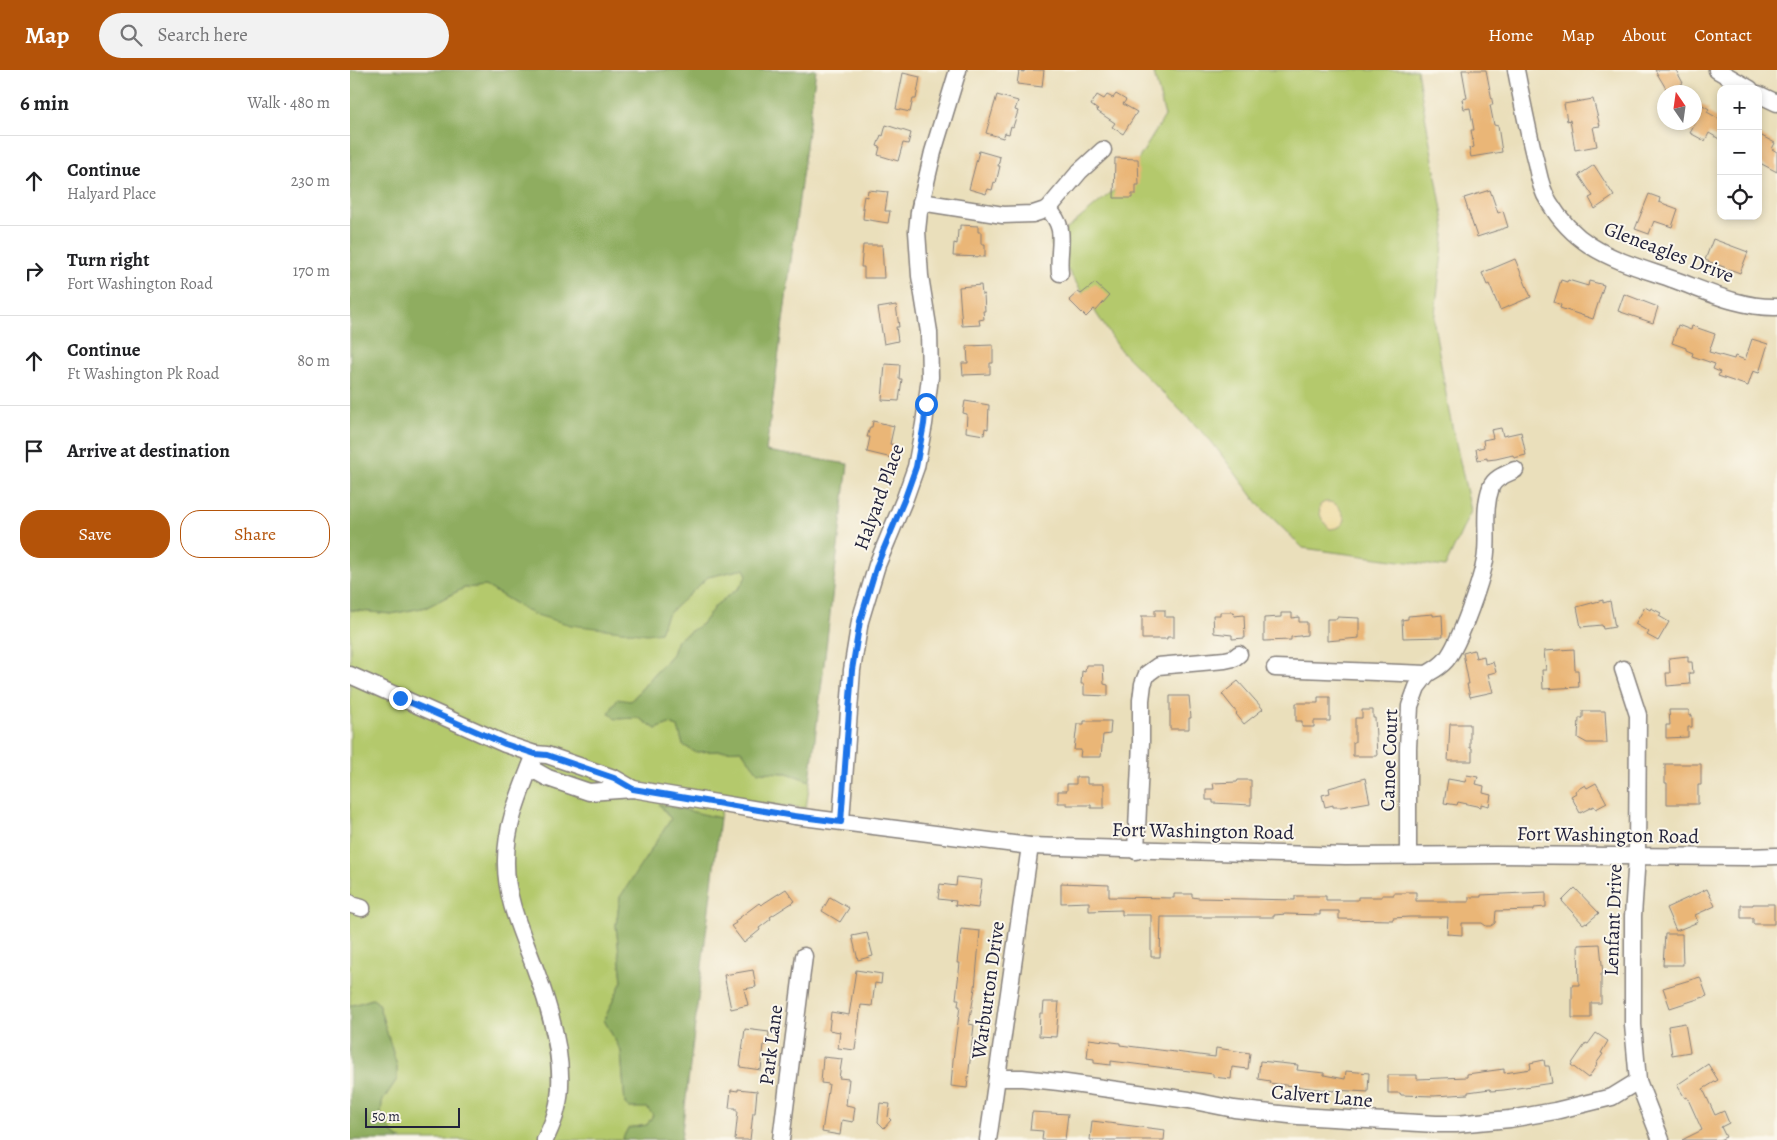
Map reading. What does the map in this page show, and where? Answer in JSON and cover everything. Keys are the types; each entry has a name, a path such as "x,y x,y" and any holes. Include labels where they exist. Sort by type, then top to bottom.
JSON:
{"street":[{"name":"Halyard Place","path":"841,822 852,670 860,621 877,565 916,467 924,424 930,377 930,352 929,332 920,276 917,231 921,202 958,70"},
{"name":"Gleneagles Drive","path":"1516,70 1542,190 1558,215 1578,236 1590,245 1620,260 1722,297 1754,306 1777,306"},
{"path":"1717,70 1743,85"},
{"path":"1762,96 1777,103"},
{"path":"921,202 1003,215 1033,214 1048,209 1080,171 1103,150"},
{"path":"1048,209 1056,217 1060,227 1060,272"},
{"path":"1275,668 1427,674 1436,669 1447,659 1461,630 1485,565 1487,550 1486,509 1491,486 1502,475 1515,470"},
{"path":"1136,850 1141,700 1143,684 1147,674 1158,666 1226,660 1234,658 1239,654"},
{"name":"Lenfant Drive","path":"1623,669 1638,715 1637,856 1633,916 1632,992 1638,1081 1661,1140"},
{"name":"Canoe Court","path":"1408,854 1410,706 1417,687 1427,674"},
{"path":"350,675 505,744 532,761 511,820 506,861 511,902 545,999 559,1059 560,1076 557,1110 545,1140"},
{"name":"Fort Washington Road","path":"532,761 547,755 614,778 633,789"},
{"name":"Fort Washington Road","path":"532,761 576,788 589,792 633,789 794,816 1030,846 1345,856 1408,854 1777,856"},
{"path":"576,788 583,767"},
{"name":"Warburton Drive","path":"988,1140 1030,846"},
{"name":"Park Lane","path":"781,1140 804,956"},
{"name":"Calvert Lane","path":"997,1078 1022,1078 1059,1082 1154,1095 1234,1109 1298,1116 1394,1123 1450,1124 1510,1119 1580,1106 1612,1097 1638,1081"}],"green space":[{"path":"350,70 816,70 766,451 848,464 810,781 787,773 758,772 741,750 695,752 683,745 678,727 669,724 656,729 639,718 615,719 609,713 617,699 631,701 672,654 677,640 702,624 716,605 740,587 747,575 744,569 708,577 667,615 660,632 647,634 571,625 533,614 486,586 464,588 427,607 391,614 350,610"},
{"path":"1153,70 1417,70 1445,227 1434,323 1449,412 1471,511 1445,567 1303,548 1260,506 1211,441 1121,351 1050,243 1125,181 1165,116"},
{"path":"744,569 747,575 740,587 716,605 702,624 677,640 672,654 615,719 639,718 656,729 669,724 678,727 683,745 695,752 741,750 758,772 787,773 810,781 806,808 723,800 720,818 660,805 671,819 620,898 616,925 622,981 604,1020 621,1051 625,1104 630,1108 647,1107 653,1115 647,1125 628,1128 622,1140 402,1140 395,1136 381,1117 382,1102 397,1079 397,1066 378,1003 372,999 350,1006 350,610 391,614 427,607 464,588 486,586 533,614 660,632 667,615 708,577"},
{"path":"659,804 720,818 681,1140 622,1140 628,1128 647,1125 653,1115 647,1108 630,1108 625,1104 621,1051 604,1020 622,981 616,925 620,897 671,819"},
{"path":"373,999 378,1003 397,1066 397,1079 382,1102 381,1117 395,1136 402,1140 350,1140 350,1006"}],"sand":[{"path":"1325,502 1333,503 1340,510 1345,520 1339,527 1330,529 1323,521 1320,515 1320,505"}],"building":[{"path":"1024,70 1044,70 1042,87 1017,84 1019,71 1024,72"},
{"path":"1462,70 1486,70 1493,105 1490,105 1494,125 1498,126 1502,152 1471,157 1469,148 1474,147 1471,130 1474,130 1470,108 1464,109 1462,99 1467,98"},
{"path":"1655,70 1676,70 1683,83 1680,85 1664,85"},
{"path":"903,73 920,77 916,99 913,99 910,112 896,109"},
{"path":"1116,94 1126,100 1123,104 1137,112 1123,134 1112,127 1115,123 1091,105 1097,95 1104,99 1107,95 1113,98"},
{"path":"997,95 1018,101 1015,110 1018,111 1013,127 1011,126 1009,134 1005,133 1003,138 986,133"},
{"path":"1593,99 1600,126 1593,127 1597,146 1575,150 1570,120 1567,121 1564,104"},
{"path":"1702,105 1709,109 1707,112 1717,118 1717,138 1709,133 1705,141 1690,133 1692,130 1702,130"},
{"path":"886,125 911,133 908,144 903,143 898,161 878,155 880,147 877,146 881,135 883,136"},
{"path":"1762,136 1775,143 1772,149 1777,152 1777,172 1762,164"},
{"path":"979,151 1000,157 996,183 994,182 992,190 988,189 986,194 969,189"},
{"path":"1115,158 1138,159 1139,185 1136,185 1136,194 1132,194 1132,198 1114,198"},
{"path":"1594,165 1614,196 1595,209 1589,198 1593,196 1579,175"},
{"path":"868,190 888,192 885,211 890,211 888,223 863,219 864,196 867,197"},
{"path":"1490,190 1498,213 1503,211 1508,227 1477,237 1464,198"},
{"path":"1649,194 1660,198 1659,202 1678,209 1672,227 1654,221 1649,234 1635,229"},
{"path":"960,225 978,226 978,232 981,232 981,244 985,244 985,257 953,256 954,243 957,244"},
{"path":"1713,239 1748,252 1740,273 1705,260"},
{"path":"863,245 882,245 884,278 864,278 864,267 861,267"},
{"path":"1515,259 1531,297 1500,310 1482,273"},
{"path":"1561,280 1567,282 1568,280 1588,286 1589,281 1604,285 1593,319 1560,308 1561,305 1554,302"},
{"path":"1095,283 1109,296 1096,311 1094,309 1086,317 1069,300 1078,292 1081,294"},
{"path":"981,285 982,295 984,294 984,319 979,320 980,325 962,326 959,287"},
{"path":"1624,294 1658,307 1653,323 1618,311"},
{"path":"896,305 899,327 896,327 898,341 884,344 878,308"},
{"path":"1678,325 1691,330 1692,326 1715,334 1709,352 1734,359 1735,356 1745,360 1752,339 1768,344 1759,373 1753,371 1748,386 1718,376 1720,372 1713,369 1715,364 1692,356 1693,353 1686,350 1686,348 1672,343"},
{"path":"993,345 993,363 990,363 990,374 963,375 962,363 968,363 967,346"},
{"path":"885,364 900,365 899,379 902,379 899,401 882,400"},
{"path":"965,401 989,405 988,429 985,428 984,435 966,432 967,414 963,413"},
{"path":"873,421 894,426 890,444 895,445 892,458 867,452 870,437 867,437"},
{"path":"1501,428 1503,436 1521,432 1526,455 1514,458 1513,455 1496,459 1478,460 1476,449 1484,447 1483,440 1493,438 1491,430"},
{"path":"1603,600 1603,603 1610,601 1615,627 1603,629 1602,625 1581,627 1577,607"},
{"path":"1645,607 1661,613 1659,616 1669,622 1658,641 1647,635 1649,632 1635,624"},
{"path":"1155,610 1165,610 1165,617 1174,617 1174,637 1167,637 1167,639 1142,639 1142,616 1155,616"},
{"path":"1220,612 1233,612 1234,616 1244,615 1245,638 1232,639 1232,635 1214,633 1213,615 1220,615"},
{"path":"1281,613 1292,613 1292,618 1299,617 1299,622 1307,622 1307,635 1291,637 1291,640 1264,641 1264,618 1281,617"},
{"path":"1433,614 1433,616 1442,615 1443,637 1403,638 1402,620 1408,619 1408,616"},
{"path":"1337,617 1359,618 1359,638 1327,641 1327,619 1337,619"},
{"path":"1574,649 1575,670 1578,670 1579,687 1543,689 1542,670 1546,670 1544,651"},
{"path":"1474,650 1476,658 1484,656 1485,664 1493,662 1496,672 1488,674 1493,692 1470,697 1463,653"},
{"path":"1688,656 1688,662 1692,662 1693,673 1689,673 1690,684 1667,686 1666,673 1670,673 1669,658"},
{"path":"1086,665 1103,665 1104,684 1108,685 1108,696 1084,695 1084,684 1081,684 1082,671 1085,672"},
{"path":"1238,681 1263,709 1244,724 1222,694"},
{"path":"1170,696 1189,696 1191,718 1189,718 1189,729 1170,729"},
{"path":"1318,697 1330,697 1330,721 1314,721 1314,727 1302,727 1302,721 1296,721 1296,703 1318,703"},
{"path":"1362,710 1373,710 1377,756 1353,756 1355,718 1362,718"},
{"path":"1669,710 1689,710 1689,716 1692,715 1692,727 1688,727 1688,737 1666,738 1666,725 1670,725"},
{"path":"1583,711 1605,711 1607,743 1587,743 1578,738 1579,718 1583,718"},
{"path":"1084,721 1111,721 1110,734 1103,735 1101,757 1080,757 1081,750 1074,750 1077,724 1084,724"},
{"path":"1450,724 1470,724 1472,761 1448,761"},
{"path":"1665,764 1701,764 1701,785 1698,785 1698,804 1667,804"},
{"path":"1467,775 1478,777 1476,784 1484,786 1483,793 1491,795 1489,806 1481,804 1481,807 1458,802 1457,805 1444,803 1448,779 1465,782"},
{"path":"1076,777 1087,777 1087,784 1104,784 1104,808 1091,808 1091,805 1058,803 1058,791 1067,791 1067,784 1076,784"},
{"path":"1365,778 1370,802 1341,807 1333,807 1333,805 1325,807 1322,795 1330,793 1329,788"},
{"path":"1238,780 1251,780 1251,805 1213,803 1213,800 1206,800 1206,789 1214,789 1213,783 1237,782"},
{"path":"1596,783 1607,803 1596,809 1594,806 1580,813 1571,796 1585,785 1587,788"},
{"path":"957,877 982,880 978,908 955,905 956,901 938,899 940,884 956,886"},
{"path":"1061,883 1109,885 1109,897 1174,898 1174,894 1192,894 1192,897 1198,898 1295,900 1295,896 1326,896 1326,900 1358,900 1358,897 1382,897 1382,895 1394,895 1394,893 1416,892 1416,901 1469,902 1469,897 1481,897 1481,895 1546,892 1546,907 1534,908 1534,910 1496,911 1495,923 1491,926 1486,926 1482,923 1462,923 1462,935 1447,934 1448,917 1409,917 1393,918 1393,920 1339,919 1339,911 1320,911 1320,915 1286,914 1274,915 1274,917 1161,917 1160,957 1151,957 1151,915 1122,915 1122,910 1089,911 1089,902 1061,903"},
{"path":"1575,888 1599,913 1587,923 1583,924 1562,901"},
{"path":"786,889 795,901 770,917 771,919 759,928 760,930 744,943 731,926 759,903 761,905"},
{"path":"1707,889 1715,906 1695,915 1698,922 1676,931 1666,908"},
{"path":"830,897 849,908 840,922 822,911"},
{"path":"1774,904 1774,924 1753,924 1753,918 1741,918 1741,905"},
{"path":"961,929 980,931 975,988 969,1024 974,1025 967,1088 951,1086 960,1006 958,1006 959,999 956,999 960,963 957,963"},
{"path":"867,933 873,956 858,960 852,936"},
{"path":"1665,934 1682,934 1683,965 1663,965"},
{"path":"1600,944 1603,974 1601,974 1601,1003 1591,1003 1591,1018 1572,1018 1572,985 1579,985 1578,945"},
{"path":"753,970 756,987 744,989 748,1005 731,1009 724,975"},
{"path":"856,970 882,974 881,984 875,983 872,1006 861,1005 855,1050 838,1048 840,1032 829,1030 831,1012 849,1015"},
{"path":"1700,977 1707,996 1670,1008 1663,988"},
{"path":"1044,1002 1059,1002 1056,1037 1039,1036 1040,1013 1043,1013"},
{"path":"1685,1023 1690,1052 1672,1055 1668,1026"},
{"path":"745,1029 769,1032 768,1045 764,1045 761,1070 740,1067"},
{"path":"1596,1033 1608,1041 1601,1053 1603,1054 1588,1078 1571,1065 1586,1043 1588,1044"},
{"path":"1089,1039 1120,1043 1120,1045 1215,1057 1216,1048 1250,1053 1248,1069 1232,1067 1231,1079 1213,1077 1213,1074 1111,1061 1111,1065 1094,1063 1094,1059 1087,1058"},
{"path":"823,1057 842,1059 839,1078 849,1079 846,1105 855,1107 853,1122 842,1120 840,1135 822,1132 829,1084 821,1083"},
{"path":"1544,1060 1545,1066 1549,1066 1552,1083 1504,1090 1491,1091 1490,1089 1468,1092 1468,1094 1434,1096 1388,1093 1388,1075 1417,1075 1417,1079 1467,1077 1467,1074 1504,1069 1504,1073 1531,1069 1530,1063"},
{"path":"1260,1061 1298,1065 1297,1070 1324,1073 1324,1075 1345,1079 1346,1071 1369,1073 1368,1092 1334,1091 1269,1083 1270,1081 1258,1079"},
{"path":"1708,1064 1718,1080 1703,1089 1715,1115 1724,1111 1729,1123 1721,1127 1726,1137 1719,1140 1682,1140 1702,1130 1687,1097 1685,1098 1677,1085"},
{"path":"738,1089 757,1091 750,1140 735,1140 738,1111 736,1111 736,1108 729,1108 731,1090 738,1091"},
{"path":"880,1103 890,1104 888,1117 891,1120 884,1128 878,1122"},
{"path":"1032,1112 1068,1114 1065,1140 1042,1140 1043,1131 1030,1130"},
{"path":"1092,1121 1165,1130 1164,1140 1090,1140"}],"route":[{"path":"400,698 505,744 535,754 547,755 614,778 633,789 841,822 852,670 860,621 877,565 916,467 926,404"}]}
